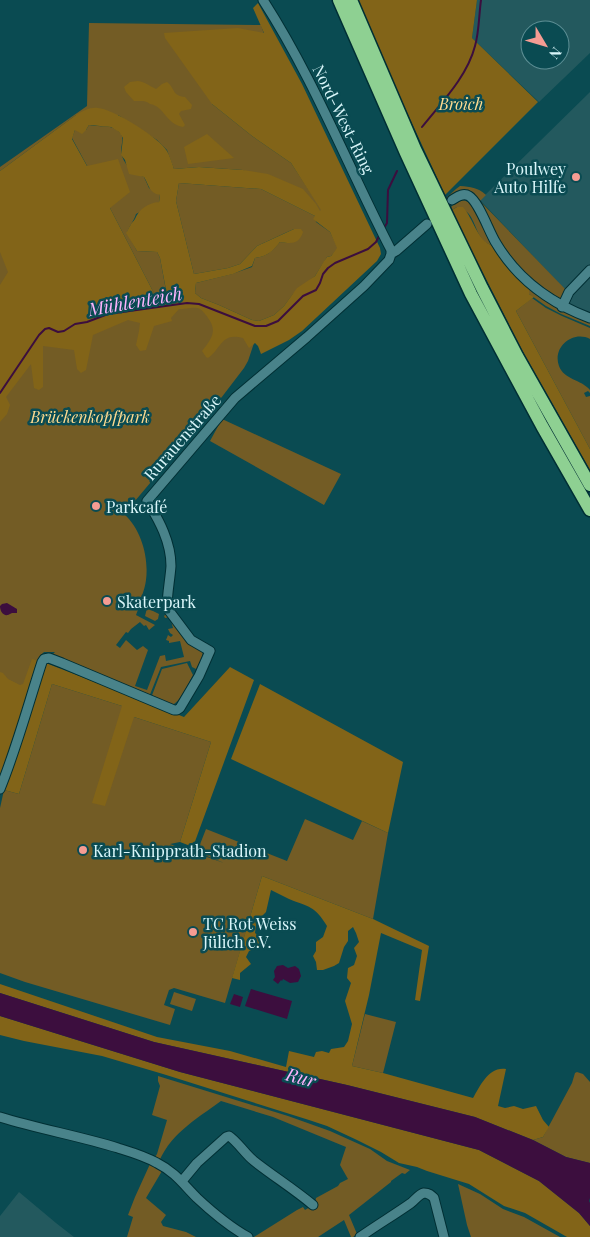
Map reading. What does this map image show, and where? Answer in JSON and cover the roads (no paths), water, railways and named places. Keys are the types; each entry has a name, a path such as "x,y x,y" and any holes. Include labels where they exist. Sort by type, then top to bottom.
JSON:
{"highway":[{"path":"339,0 406,153 471,294 532,408 590,510"},
{"path":"351,0 415,149 482,288 516,356 590,485"}],"street":[{"name":"Nord-West-Ring","path":"263,0 295,52 391,250 391,254"},
{"path":"452,200 459,195 465,194 472,199 495,242 521,276 562,307 590,318"},
{"name":"Rurauenstraße","path":"0,789 16,747 44,659 49,658 62,663 174,710 180,708 199,676 210,651 191,640 167,608 171,563 161,523 148,501 235,398 364,286 389,260 391,254 427,224"},
{"path":"562,307 569,292 590,270"},
{"path":"0,1117 30,1126 89,1139 138,1154 157,1163 168,1169 182,1181 211,1210 248,1237"},
{"path":"182,1181 200,1160 229,1136 253,1160 313,1205"},
{"path":"360,1237 425,1193 430,1194 434,1198 444,1237"}],"water":[{"path":"7,603 17,609 17,613 3,614 0,606"},
{"path":"283,965 288,968 295,966 299,969 301,976 298,982 290,983 283,979 278,984 273,980 275,977 274,971 277,966"},
{"path":"251,989 292,1001 287,1019 245,1006"},
{"name":"Rur","path":"0,993 154,1042 347,1085 475,1117 533,1140 566,1157 590,1163 590,1226 579,1213 539,1181 479,1150 180,1072 0,1016"},
{"path":"234,994 243,997 240,1007 230,1004"}],"waterway":[{"path":"422,127 453,89 466,68 475,46 481,0"},
{"name":"Mühlenteich","path":"384,228 387,223 388,190 397,171"},
{"name":"Mühlenteich","path":"0,393 45,329 49,328 58,332 64,331 75,324 87,322 108,314 187,303 199,304 255,326 266,326 278,321 303,296 316,290 323,274 328,268 335,263 368,249 376,242 380,234"}],"place":[{"name":"Poulwey Auto Hilfe","path":"576,177"},
{"name":"Parkcafé","path":"96,506"},
{"name":"Skaterpark","path":"107,601"},
{"name":"Karl-Knipprath-Stadion","path":"83,850"},
{"name":"TC Rot Weiss Jülich e.V.","path":"193,932"}],"park label":[{"name":"Broich","path":"461,103"},
{"name":"Brückenkopfpark","path":"90,416"}]}
